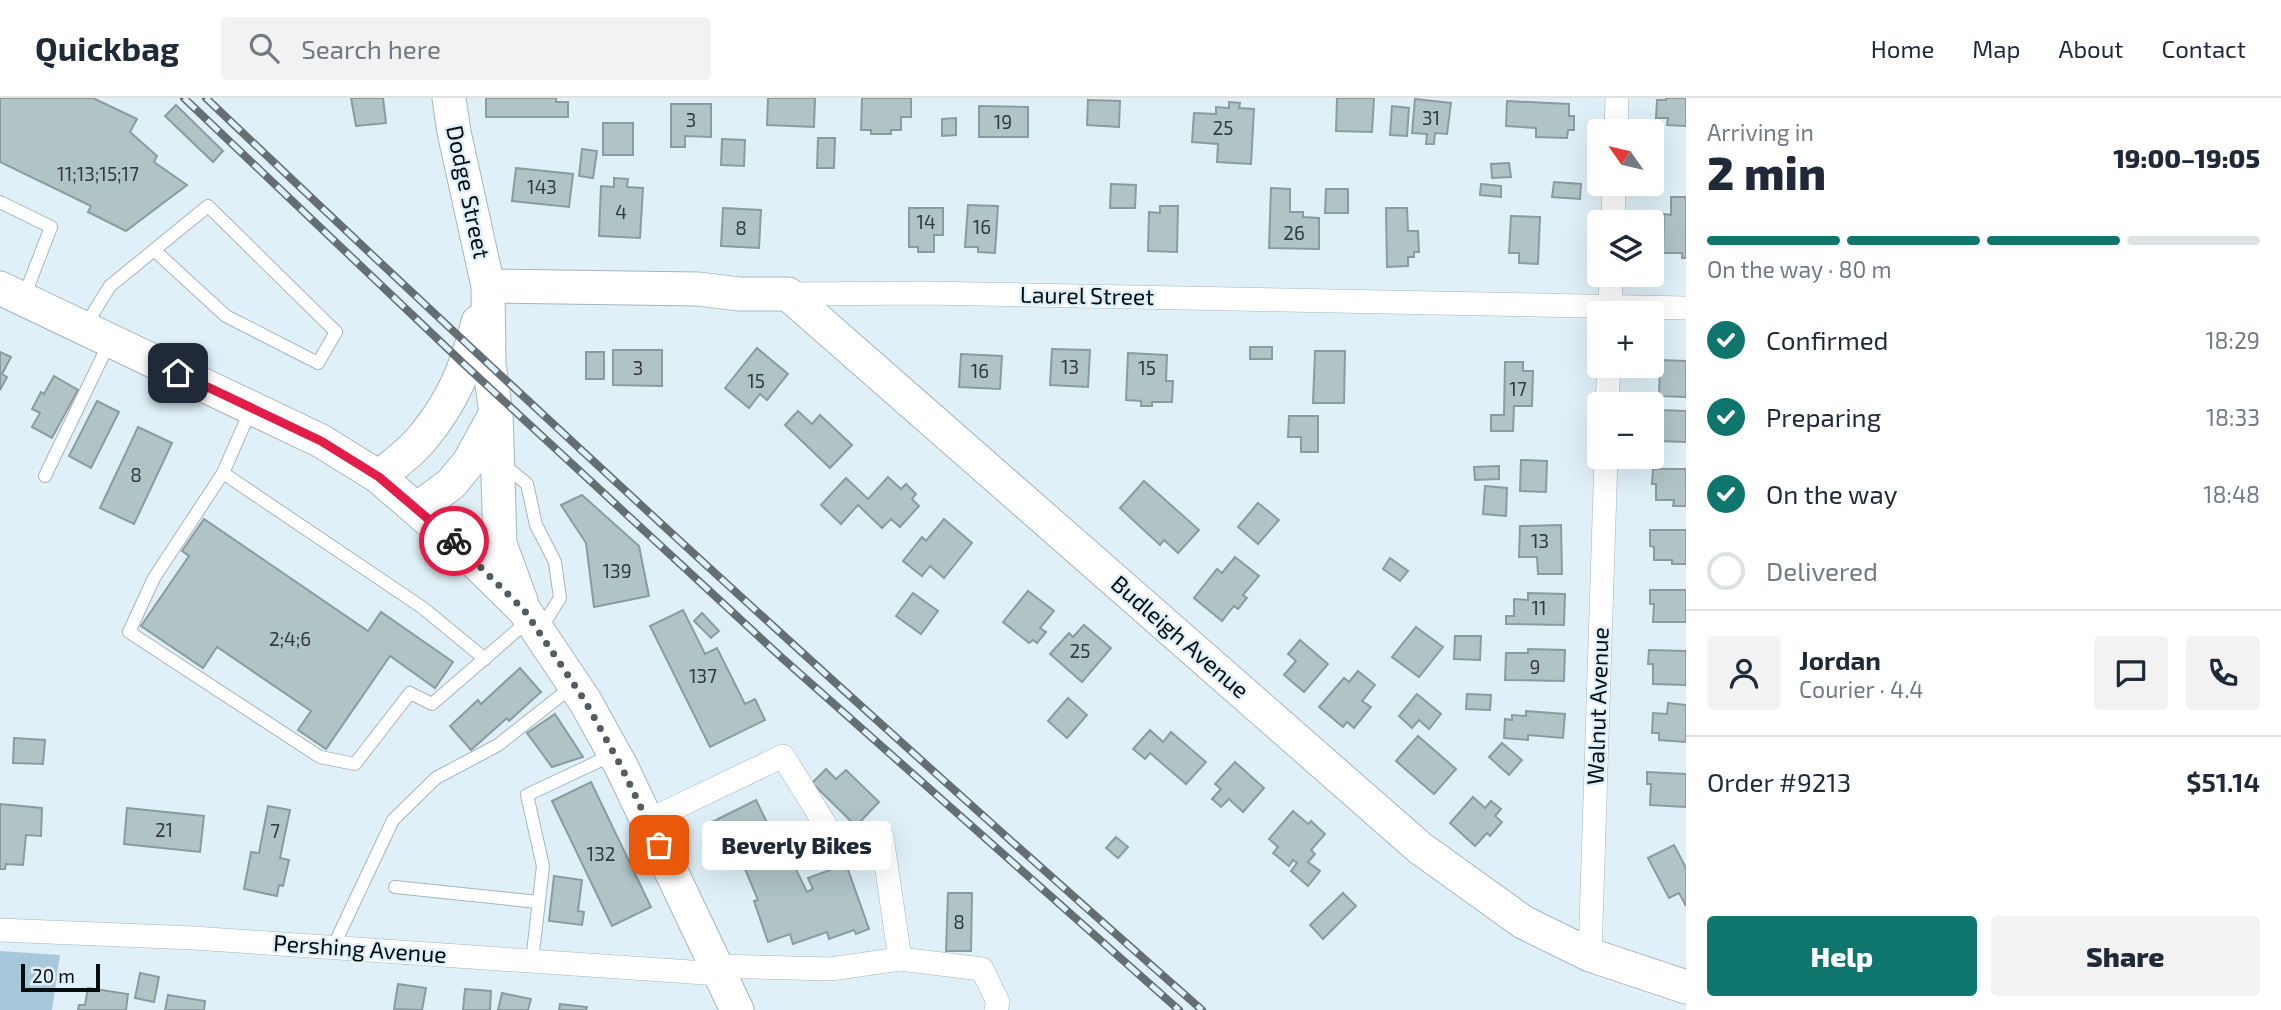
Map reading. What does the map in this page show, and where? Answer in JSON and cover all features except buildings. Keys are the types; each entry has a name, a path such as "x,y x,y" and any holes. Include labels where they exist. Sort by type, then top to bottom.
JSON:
{"main road":[{"name":"Dodge Street","path":"449,98 488,286 489,365 496,412 500,544 531,620"},
{"name":"Dodge Street","path":"379,477 423,438 458,385 471,350 488,286"},
{"name":"Laurel Street","path":"488,286 698,289 739,294 788,294"},
{"path":"12,293 321,441 379,477 461,548 531,620 574,684 614,754 737,1010"},
{"name":"Budleigh Avenue","path":"788,294 1420,848 1522,922 1590,955 1686,987"},
{"path":"417,509 451,484 469,462 496,412"}],"street":[{"path":"1616,119 1617,98"},
{"name":"Laurel Street","path":"788,294 937,293 1587,309"},
{"name":"Laurel Street","path":"1664,309 1686,308"},
{"name":"Walnut Avenue","path":"1590,955 1606,469"},
{"path":"647,821 783,756 831,834 882,837 900,958"},
{"name":"Pershing Avenue","path":"0,930 194,937 532,961 718,970 831,969 900,958 982,970 998,1002 996,1010"}],"lane":[{"path":"0,202 51,226 12,293"},
{"path":"45,476 97,335 110,286 154,250 208,206 336,332 318,363 226,316 154,250"},
{"path":"252,408 223,473 154,578 129,632 320,757 355,764 410,693 432,704 501,642 560,598 555,562 536,525 527,484 498,460"},
{"path":"223,473 423,608 485,659"},
{"path":"333,947 393,820 436,778 498,745 574,684"},
{"path":"532,961 542,866 527,795 614,754"},
{"path":"395,887 538,902"}],"shaded area":[{"path":"0,951 60,955 52,1010 0,1010"}],"railway":[{"path":"184,98 466,366 781,657 1179,1010"},
{"path":"206,98 700,559 1202,1010"}],"way so far":[{"path":"454,541 524,610 539,632 585,701 621,766 659,845"}],"place":[{"name":"Beverly Bikes","path":"659,845"}],"route":[{"path":"178,373 321,441 379,477 454,541"}]}
